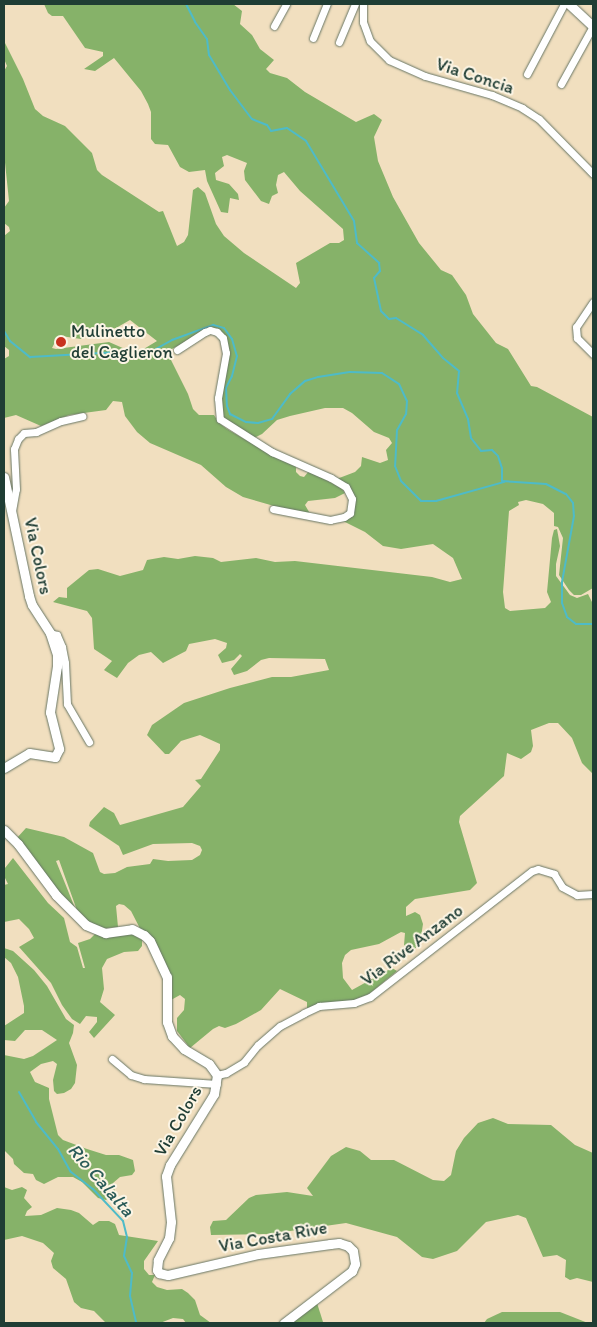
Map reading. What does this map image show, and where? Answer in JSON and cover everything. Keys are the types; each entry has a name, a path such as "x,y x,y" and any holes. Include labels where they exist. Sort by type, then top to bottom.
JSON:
{"street":[{"path":"274,26 286,4"},
{"path":"313,38 327,4"},
{"path":"339,42 354,4"},
{"name":"Via Concia","path":"363,4 363,22 370,41 389,60 425,76 492,95 522,108 539,119 593,174"},
{"path":"527,74 564,4"},
{"path":"561,84 593,26 569,4"},
{"path":"593,302 576,327 577,338 593,354"},
{"path":"177,350 205,332 210,330 217,332 222,338 226,353 218,398 220,419 272,452 346,487 352,499 350,513 344,517 330,520 273,509"},
{"path":"12,511 16,501 14,449 18,439 24,433 36,432 61,421 82,416"},
{"name":"Via Colors","path":"4,477 32,605 50,633 57,666 50,712 59,749 58,755 55,757 29,753 4,768"},
{"path":"50,633 57,635 62,647 65,663 67,704 89,742"},
{"name":"Via Colors","path":"4,830 18,844 56,895 86,925 105,933 132,929 144,935 150,941 167,977 167,1022 172,1036 184,1050 209,1064 217,1080 214,1094 170,1165 166,1176 171,1214 169,1238"},
{"name":"Via Rive Anzano","path":"217,1080 226,1072 244,1062 258,1045 280,1026 319,1006 354,1003 370,997 532,871 538,869 554,874 562,887 578,896 593,894"},
{"path":"112,1059 131,1075 144,1079 217,1080"},
{"name":"Via Costa Rive","path":"169,1238 157,1266 159,1273 163,1275 258,1254 339,1243 348,1246 355,1257 352,1271 284,1323"}],"green space":[{"path":"44,4 233,4 242,11 240,24 252,35 260,49 274,60 266,69 270,73 287,78 305,92 356,122 374,114 382,120 374,137 378,161 393,197 419,243 441,270 452,275 466,295 473,314 496,343 508,349 531,386 537,387 593,417 593,588 581,595 574,595 569,590 559,575 563,538 558,527 554,526 554,513 543,504 526,500 518,502 519,505 509,511 503,592 505,608 510,611 545,608 551,602 547,592 552,538 554,530 557,529 560,546 556,564 556,576 570,595 577,598 588,594 593,604 593,774 582,763 572,738 558,723 549,723 531,730 533,746 531,752 521,759 507,753 504,776 460,816 459,822 477,883 470,890 415,899 406,907 406,916 415,912 420,915 423,924 420,943 414,950 408,950 404,945 405,933 401,932 379,944 351,950 345,955 342,963 343,978 352,990 392,968 397,971 369,994 354,1000 307,1010 307,1002 280,989 261,1010 236,1024 225,1028 219,1026 213,1029 190,1048 177,1031 177,1018 184,1010 185,999 180,995 171,1000 169,985 131,911 124,905 119,904 116,906 118,927 97,929 79,916 59,860 56,861 75,908 74,910 16,839 26,828 64,837 93,853 100,872 104,874 115,873 127,867 150,864 153,859 168,861 192,860 200,855 202,850 200,846 192,843 153,844 123,855 119,846 89,826 90,822 104,807 114,813 120,825 183,807 201,786 195,780 201,779 220,750 220,744 200,735 181,741 169,754 165,754 147,735 152,725 184,703 230,688 272,677 291,677 329,670 325,659 269,658 261,660 247,671 234,675 231,669 242,656 240,654 234,660 222,663 218,655 226,648 227,643 215,639 189,644 186,651 163,663 151,652 139,655 128,663 117,678 104,670 112,661 94,649 92,618 87,611 53,602 59,597 67,598 67,588 89,570 98,569 120,576 143,570 147,560 164,557 178,559 195,556 213,558 221,562 256,558 275,562 295,561 432,577 450,582 462,579 453,558 433,544 401,549 383,546 365,532 343,521 350,505 347,492 334,480 355,472 361,466 362,457 380,463 388,460 386,450 392,443 389,438 374,432 352,413 343,408 325,408 290,416 277,420 262,434 254,438 218,418 224,360 222,343 212,331 192,338 170,350 171,360 188,394 193,409 199,415 214,415 219,423 227,429 275,457 296,466 296,472 300,476 304,477 309,471 341,488 345,493 335,498 308,501 305,505 312,517 243,497 226,487 201,465 150,443 137,432 125,416 122,402 113,401 106,410 69,415 41,426 16,415 4,418 4,359 9,356 9,350 4,346 4,236 10,231 9,227 4,223 4,208 9,201 4,153 4,71 7,66 4,59 4,41 23,79 35,109 43,116 65,126 92,153 97,170 102,175 159,212 163,211 177,246 184,242 188,235 193,190 198,187 205,193 216,224 224,236 244,253 296,288 300,283 296,263 330,243 339,243 344,240 343,229 300,191 284,172 278,175 276,185 278,193 272,196 269,204 261,201 245,180 244,171 247,163 227,155 222,157 224,166 215,173 216,180 229,184 238,194 239,200 230,198 228,213 221,212 207,181 205,170 189,172 180,167 168,145 155,144 151,139 151,112 148,104 141,91 114,58 95,71 84,69 103,56 103,52 85,48 63,16 52,16 48,13","holes":["130,320 157,341 142,350 125,349 109,342 52,348 57,338 61,336 81,339 99,331 116,328"]},
{"path":"13,858 48,903 64,918 70,942 77,947 83,968 85,968 78,943 90,939 95,934 127,931 142,940 142,946 138,951 124,952 107,959 102,968 104,989 100,1002 115,1015 94,1038 89,1032 97,1022 97,1017 86,1016 80,1024 72,1019 62,1005 51,983 19,947 34,938 29,929 19,919 4,922 4,885 8,884 4,876 5,868"},
{"path":"4,948 13,951 34,970 47,986 66,1019 74,1025 69,1043 77,1065 75,1083 71,1089 57,1094 54,1091 53,1080 57,1064 53,1061 41,1064 30,1072 35,1082 49,1088 49,1099 58,1135 63,1140 87,1149 106,1155 119,1155 133,1160 135,1171 132,1175 120,1177 113,1183 115,1192 106,1200 98,1198 82,1182 73,1177 58,1177 44,1184 36,1180 33,1174 24,1173 14,1164 13,1159 4,1150 4,1055 24,1059 33,1056 57,1040 42,1030 25,1030 15,1041 4,1040 4,1026 24,1013 24,1006 18,977 11,963 4,957"},
{"path":"493,1118 508,1124 551,1125 575,1145 593,1153 593,1282 577,1278 570,1280 565,1277 566,1260 557,1255 543,1257 526,1218 518,1215 486,1222 457,1251 433,1259 422,1257 397,1237 346,1223 269,1234 211,1235 210,1227 213,1221 226,1220 249,1198 256,1195 287,1192 313,1196 307,1188 331,1156 346,1147 360,1151 371,1160 394,1160 433,1180 444,1181 451,1175 456,1151 464,1138 478,1123"},
{"path":"4,1187 12,1190 22,1187 27,1190 24,1198 32,1207 25,1216 41,1215 57,1208 71,1210 79,1213 93,1225 99,1221 109,1221 115,1224 119,1235 158,1241 144,1261 144,1269 149,1275 155,1275 152,1282 157,1287 167,1290 182,1289 188,1293 195,1300 200,1315 211,1323 186,1323 183,1319 173,1318 160,1323 106,1323 94,1311 81,1308 74,1302 66,1279 53,1268 51,1261 54,1253 43,1243 22,1236 4,1240"},
{"path":"317,1303 323,1322 293,1323 294,1321"},
{"path":"502,1312 560,1312 588,1323 484,1323 487,1319"}],"waterway":[{"path":"186,4 195,22 207,39 209,55 230,90 252,119 267,125 271,131 287,128 306,141 354,221 357,243 379,263 380,271 374,278 381,311 389,319 396,318 423,335 443,358 459,371 457,393 468,419 471,438 481,451 492,450 498,456 502,468 502,481 546,484 566,494 573,503 574,516 562,582 562,603 567,617 576,624 593,624"},
{"path":"4,331 10,341 30,357 154,350 172,340 213,325 224,328 232,339 237,356 232,376 226,388 227,406 230,414 246,422 258,423 272,419 290,394 305,381 350,372 382,373 399,384 407,401 406,414 397,430 395,466 401,481 421,501 436,501 504,482"},
{"name":"Rio Calalta","path":"19,1092 36,1122 58,1149 71,1172 93,1189 123,1221 127,1237 124,1256 132,1273 130,1296 136,1323"}],"place":[{"name":"Mulinetto del Caglieron","path":"61,342"}]}
